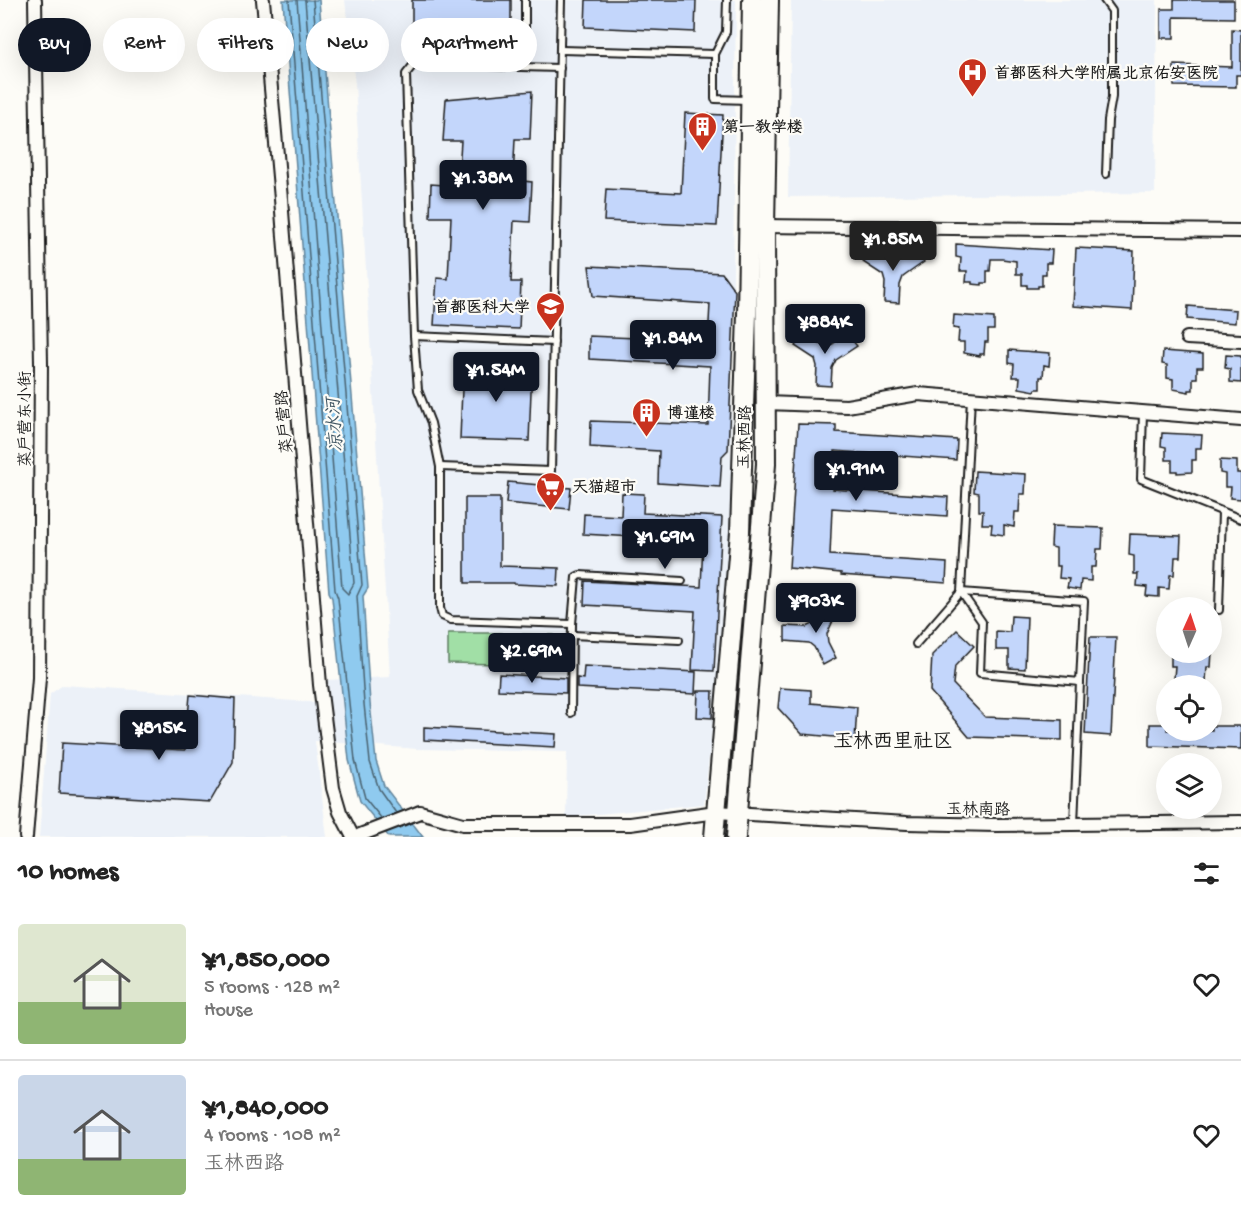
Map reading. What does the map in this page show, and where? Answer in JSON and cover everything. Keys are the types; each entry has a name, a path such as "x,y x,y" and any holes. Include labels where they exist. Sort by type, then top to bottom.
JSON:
{"street":[{"name":"菜户营东小街","path":"26,837 39,666 41,363 35,0"},
{"name":"菜户营路","path":"263,0 320,685 333,788 340,812 356,836"},
{"name":"玉林西路","path":"736,836 765,487 766,403 750,100 752,0"},
{"name":"玉林西路","path":"714,836 740,532 769,0"},
{"path":"757,226 1241,231"},
{"path":"1187,338 1241,341"},
{"path":"766,403 847,406 918,394 1241,420"},
{"name":"玉林南路","path":"356,836 420,812 463,824 630,824 716,812 907,823 1241,822"}],"lane":[{"path":"525,0 525,18"},
{"path":"440,466 551,471 561,0"},
{"path":"727,0 726,32 715,54 715,99 750,100"},
{"path":"1104,0 1112,11 1112,97 1108,120 1106,174"},
{"path":"561,50 715,54"},
{"path":"537,67 560,68"},
{"path":"408,72 414,336 418,390 431,423 440,466 440,608 442,616 451,620 572,624"},
{"path":"414,336 554,342"},
{"path":"971,397 961,592 982,622 980,674 1080,682"},
{"path":"1143,412 1141,479 1241,519"},
{"path":"1219,597 1222,512"},
{"path":"571,713 572,624 576,577 580,575 682,581"},
{"path":"916,644 961,592"},
{"path":"961,592 1084,601 1074,824"},
{"path":"572,635 679,640"}],"shaded area":[{"name":"首都医科大学","path":"345,0 736,0 730,564 704,804 566,817 567,752 418,749 315,741 327,837 39,837 50,694 63,685 324,703 326,680 390,677 354,72 389,72 389,18 347,18"},
{"name":"首都医科大学附属北京佑安医院","path":"791,0 1157,0 1155,193 788,197"}],"green space":[{"path":"448,633 501,633 500,664 448,663"},
{"path":"509,634 554,635 554,664 509,663"}],"water":[{"name":"凉水河","path":"283,0 319,0 320,18 306,18 306,72 325,72 368,588 363,596 376,761 384,786 423,837 389,837 360,801 349,760 332,598 329,592 289,72 294,72 294,18 284,18"}],"building":[{"path":"412,0 511,0 511,18 412,18"},
{"path":"586,0 696,0 695,32 585,27"},
{"path":"1174,0 1234,0 1234,18 1174,17 1174,38 1161,38 1161,9 1174,9"},
{"path":"1232,29 1241,30 1241,75 1236,75 1236,87 1174,86 1174,65 1232,67"},
{"path":"532,91 530,139 515,139 513,180 532,182 530,222 514,221 511,282 521,282 519,329 434,325 437,278 448,279 451,217 430,217 431,184 458,186 461,141 443,141 446,99"},
{"name":"第一教学楼","path":"685,113 723,115 717,226 604,221 606,189 681,193"},
{"path":"956,244 1052,250 1051,263 1046,263 1046,274 1042,274 1042,286 1038,288 1027,288 1027,285 1022,285 1022,274 1016,274 1016,261 1002,259 991,259 990,271 987,271 987,283 972,284 972,282 966,282 967,271 960,271 961,258 956,257"},
{"path":"1076,248 1134,251 1132,310 1073,306"},
{"path":"871,250 889,261 898,262 914,251 924,262 903,277 899,303 884,302 883,275 863,262"},
{"path":"589,266 722,273 735,291 728,450 722,456 720,487 658,483 659,451 590,447 591,421 708,425 710,366 589,359 589,336 708,341 710,304 593,296"},
{"path":"1188,306 1236,310 1235,323 1187,319"},
{"path":"954,315 994,318 994,330 988,330 988,342 985,342 984,354 980,356 964,353 964,342 958,342 959,329 953,328"},
{"path":"803,333 822,345 831,345 847,334 857,346 836,360 832,368 831,386 816,385 815,359 795,346"},
{"path":"1009,350 1050,353 1049,366 1044,365 1043,377 1040,377 1040,389 1035,391 1019,388 1020,377 1013,377 1014,364 1009,363"},
{"path":"1163,351 1203,354 1203,367 1197,367 1197,378 1193,378 1193,390 1189,392 1173,389 1173,379 1167,378 1167,365 1162,364"},
{"path":"1226,355 1241,356 1241,383 1230,382 1230,369 1225,368"},
{"path":"463,364 532,367 529,441 460,439"},
{"path":"798,424 836,425 836,432 957,440 956,460 835,451 833,489 948,497 947,516 832,508 830,555 947,563 946,583 841,575 841,573 789,568"},
{"path":"1162,433 1202,435 1201,448 1196,448 1196,460 1192,460 1192,472 1172,471 1172,460 1166,460 1166,447 1161,446"},
{"path":"1220,460 1237,461 1237,473 1241,473 1241,499 1230,498 1231,487 1225,487 1225,474 1220,473"},
{"path":"975,471 1026,474 1025,494 1020,494 1019,512 1015,512 1014,527 1004,525 1004,535 991,533 992,524 982,524 983,511 979,511 979,493 974,492"},
{"path":"508,482 571,488 569,509 506,503"},
{"path":"622,493 644,494 643,513 722,517 714,671 692,670 695,611 584,605 585,581 701,587 703,541 583,534 584,514 621,516"},
{"path":"465,498 500,498 500,566 559,568 558,586 465,583"},
{"path":"1052,526 1103,528 1102,549 1097,549 1096,567 1091,567 1091,581 1081,580 1080,590 1067,588 1069,579 1059,578 1060,566 1056,566 1056,548 1051,547"},
{"path":"1130,534 1181,536 1180,557 1175,557 1174,575 1170,575 1169,589 1159,588 1159,597 1146,596 1147,587 1137,586 1138,574 1134,574 1134,556 1129,555"},
{"path":"824,605 838,610 827,634 828,642 836,658 823,665 814,647 809,643 785,641 785,626 807,627 815,623"},
{"path":"1011,616 1027,617 1025,669 1009,668 1009,650 996,650 996,631 1010,632"},
{"path":"957,630 974,646 955,666 953,684 985,717 1062,720 1062,740 969,737 930,691 932,655"},
{"path":"1090,637 1116,637 1111,736 1085,734"},
{"path":"1171,663 1211,663 1211,667 1207,667 1206,675 1174,675 1175,666 1171,666"},
{"path":"584,666 696,672 695,694 577,688 577,678 583,679"},
{"path":"499,674 566,678 566,693 498,690"},
{"path":"780,688 811,690 811,703 857,707 855,739 802,734 778,708"},
{"path":"698,691 713,691 712,718 697,717"},
{"path":"190,695 235,699 233,762 210,802 59,793 62,743 185,750"},
{"path":"1150,724 1156,724 1156,741 1222,741 1222,726 1241,726 1241,749 1150,746"},
{"path":"424,727 556,734 555,747 424,740"}],"place":[{"name":"首都医科大学附属北京佑安医院","path":"973,98"},
{"name":"第一教学楼","path":"702,152"},
{"name":"首都医科大学","path":"551,332"},
{"name":"博谨楼","path":"646,438"},
{"name":"天猫超市","path":"551,512"}],"district":[{"name":"玉林西里社区","path":"893,740"}]}
